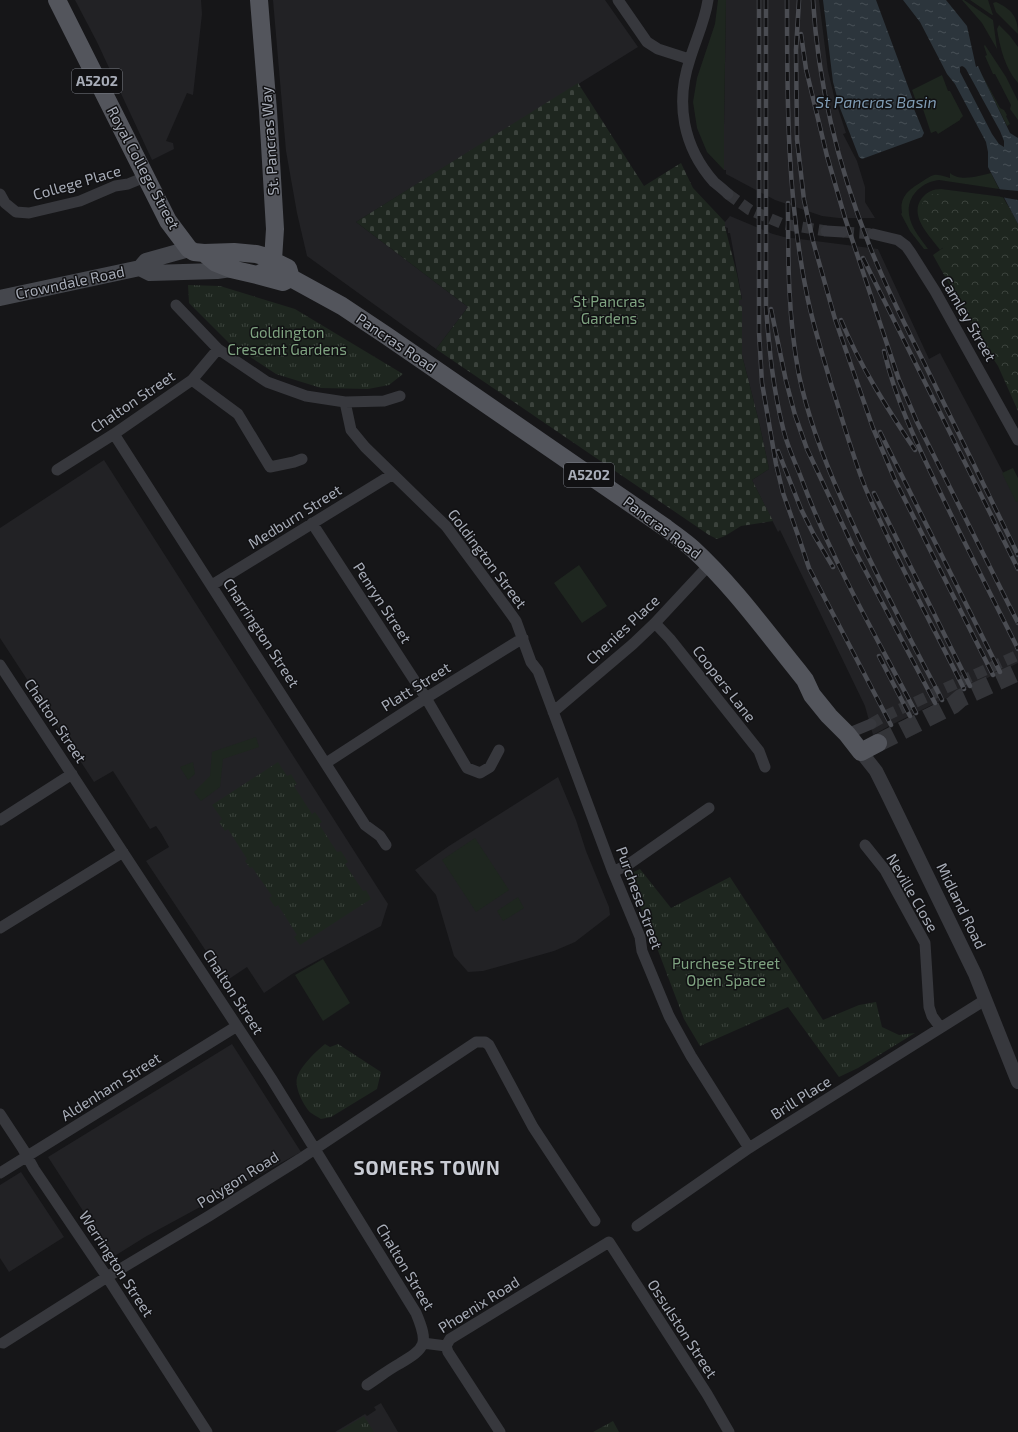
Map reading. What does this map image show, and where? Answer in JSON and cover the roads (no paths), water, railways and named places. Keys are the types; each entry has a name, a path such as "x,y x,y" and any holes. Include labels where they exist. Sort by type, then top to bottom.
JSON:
{"main road":[{"name":"Royal College Street","path":"57,0 168,221 196,251"},
{"name":"St. Pancras Way","path":"259,0 275,224 273,260"},
{"name":"Crowndale Road","path":"0,298 140,268 146,261 196,251 256,254 273,260 288,268 291,278 283,282 231,269 216,263 196,251"},
{"path":"257,275 265,270 273,260"},
{"name":"Crowndale Road","path":"140,268 150,273 217,271 231,269"},
{"name":"Pancras Road","path":"291,278 342,306 493,408 666,528 692,548 739,598 805,680 812,696 823,710 847,734 861,752"},
{"path":"861,752 878,743"}],"street":[{"path":"618,0 647,42 663,51 689,60"},
{"path":"708,0 702,28 689,60 682,97 682,111 684,128 692,149 702,166 715,182 728,194"},
{"name":"College Place","path":"0,194 5,203 16,212 29,213 80,201 115,186 128,184 145,177"},
{"path":"826,231 843,232"},
{"name":"Camley Street","path":"873,234 898,240 906,246 911,253 935,291 1018,440"},
{"path":"176,305 218,349 267,382 306,396 345,402 384,401 400,396"},
{"name":"Chalton Street","path":"57,470 114,434 192,380 218,349"},
{"path":"192,380 238,414 270,467 302,459"},
{"name":"Goldington Street","path":"345,402 351,430 366,447 446,526 516,621 531,662 538,671 553,712"},
{"name":"Charrington Street","path":"114,434 365,824 380,836 386,845"},
{"name":"Medburn Street","path":"212,585 393,474"},
{"name":"Penryn Street","path":"312,523 426,698 467,768 480,773 490,767 499,750"},
{"name":"Chenies Place","path":"553,712 633,644 655,623 709,565"},
{"name":"Coopers Lane","path":"655,623 670,639 759,751 765,767"},
{"name":"Platt Street","path":"326,763 426,698 523,638"},
{"name":"Chalton Street","path":"0,665 237,1026 315,1149 416,1313 423,1329 423,1343"},
{"name":"Purchese Street","path":"553,712 613,872 640,937 642,952 669,1016 691,1056 749,1148"},
{"path":"847,734 871,724"},
{"name":"Midland Road","path":"861,752 876,771 975,974 1018,1082"},
{"path":"0,820 72,774"},
{"path":"613,872 629,864 709,808"},
{"name":"Neville Close","path":"865,845 884,870 925,943 929,1007 932,1016 940,1027"},
{"path":"0,928 123,852"},
{"name":"Brill Place","path":"637,1226 749,1148 985,1000"},
{"name":"Aldenham Street","path":"0,1174 237,1026"},
{"name":"Polygon Road","path":"3,1343 107,1276 209,1216 315,1149 476,1042 481,1041 487,1044 534,1127 595,1221"},
{"name":"Werrington Street","path":"0,1114 34,1169 107,1276 207,1432"},
{"name":"Phoenix Road","path":"367,1385 416,1353 423,1343 446,1346 450,1339 609,1242"},
{"name":"Ossulston Street","path":"609,1242 729,1432"},
{"path":"446,1346 448,1352 500,1432"}],"water":[{"name":"St Pancras Basin","path":"823,0 876,0 916,108 914,109 924,133 922,137 862,159 859,157 840,108 833,82"},
{"path":"903,0 946,0 967,26 976,67 978,66 1010,133 1018,138 1018,224 988,167 986,142 955,84 947,74 920,22","holes":["960,67 964,67 1000,131 1004,141 1004,147 999,144 992,134 960,72"]}],"tunnel":[{"path":"728,194 750,210 783,224 826,231"},
{"path":"843,232 873,234"},
{"path":"871,724 883,717 1018,655"},
{"path":"878,743 953,705 961,698 1018,672"}],"railway":[{"path":"759,0 759,332 762,383 776,464 783,493 809,568 891,725"},
{"path":"766,0 766,306 772,369 780,416 790,450 827,540 855,598 916,713"},
{"path":"787,0 787,76 792,188 801,263 813,321 851,449 865,487 900,564 964,689"},
{"path":"799,0 796,50 797,139 804,200 813,241 835,319 873,428 895,480 993,675"},
{"path":"813,0 820,63 832,126 849,187 870,247 892,298 1018,555"},
{"path":"801,34 806,69 827,156 845,218 899,380 917,422 1018,623"},
{"path":"788,203 789,268 795,354 812,423 829,470 854,526 890,601 942,700"},
{"path":"863,258 1018,569"},
{"path":"771,309 786,381 795,415 807,449 855,551 935,703"},
{"path":"841,320 865,370 884,403 915,450"},
{"path":"884,351 895,388 916,442 1018,649"},
{"path":"880,432 1000,672"},
{"path":"778,451 801,509 833,567"},
{"path":"874,493 970,686"},
{"path":"879,656 910,716"}],"district":[{"name":"SOMERS TOWN","path":"427,1168"}],"park label":[{"name":"St Pancras Gardens","path":"609,310"},
{"name":"Goldington Crescent Gardens","path":"287,342"},
{"name":"Purchese Street Open Space","path":"726,972"}]}
